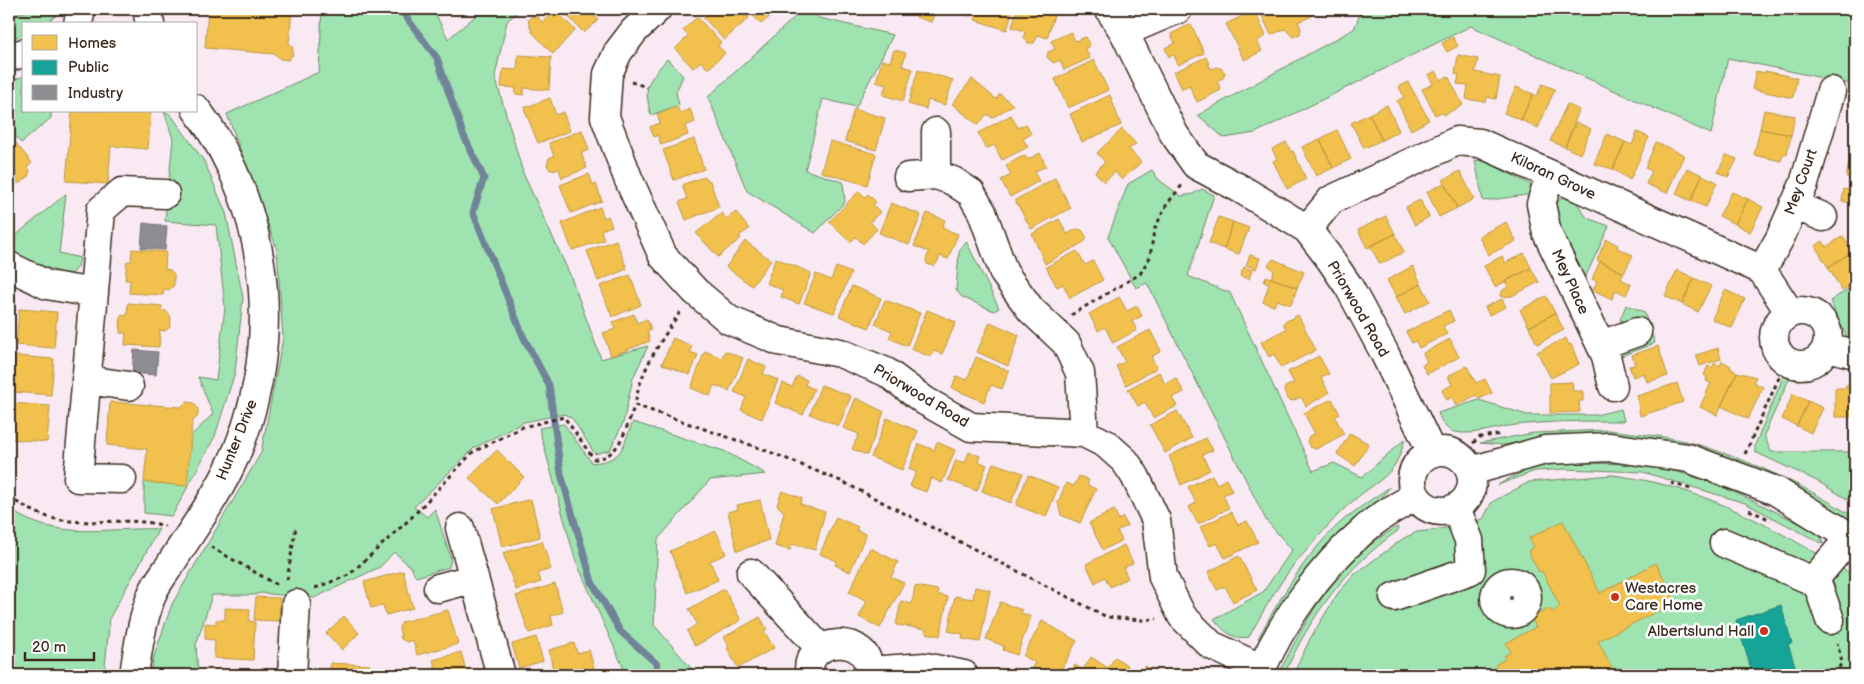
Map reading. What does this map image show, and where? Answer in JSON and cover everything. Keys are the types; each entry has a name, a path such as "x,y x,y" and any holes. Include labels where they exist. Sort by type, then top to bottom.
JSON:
{"street":[{"path":"78,22 81,9"},
{"path":"147,9 150,22"},
{"name":"Priorwood Road","path":"657,9 634,31 618,52 608,74 606,117 628,178 663,256 694,291 729,320 738,324 779,341 840,353 886,372 925,401 971,427 1010,431 1084,433 1106,444 1125,461 1135,476 1156,520 1163,576 1182,616 1211,645 1261,672"},
{"name":"Priorwood Road","path":"1109,9 1124,32 1174,134 1196,165 1241,189 1307,230 1349,287 1384,352 1432,453"},
{"path":"1124,32 1178,9"},
{"path":"9,57 22,54"},
{"name":"Mey Court","path":"1762,270 1780,238 1804,184 1831,91"},
{"name":"Hunter Drive","path":"134,675 139,634 153,593 228,472 251,413 262,366 264,325 260,254 242,188 198,112"},
{"path":"936,132 936,175"},
{"name":"Kiloran Grove","path":"1307,230 1331,200 1457,141 1480,143 1762,270"},
{"path":"908,177 936,175 953,181 971,193 982,212 1004,273 1030,310 1066,343 1080,373 1084,433"},
{"name":"Mey Place","path":"1550,175 1541,204 1547,233 1606,356 1613,386"},
{"path":"122,479 78,478 101,210 122,192 165,194"},
{"path":"1794,205 1823,217"},
{"path":"9,266 47,285 94,292"},
{"path":"1762,270 1790,313"},
{"path":"1808,311 1823,321 1828,338 1827,347 1816,361 1799,365 1788,361 1777,351 1774,334 1776,325 1790,313 1808,311"},
{"path":"1601,345 1637,332"},
{"path":"1827,347 1855,354"},
{"path":"86,380 129,386"},
{"path":"1471,471 1545,450 1610,447 1688,458 1776,491 1853,538 1813,581"},
{"path":"1450,452 1459,456 1471,471 1472,480 1468,496 1456,508 1438,511 1429,508 1416,496 1413,476 1419,462 1432,453 1450,452"},
{"path":"1261,672 1288,621 1319,577 1364,529 1416,496"},
{"path":"1456,508 1469,540 1471,570 1484,585 1497,591"},
{"path":"460,528 472,579 501,675"},
{"path":"1724,543 1813,581 1819,588 1830,620"},
{"path":"1394,597 1471,570"},
{"path":"751,573 821,649"},
{"path":"438,588 472,579"},
{"path":"292,675 304,596"},
{"path":"810,675 811,661 821,649 830,644 841,643 856,648 863,655 869,673 925,667 964,675"}],"path":[{"path":"799,9 804,15"},
{"path":"1050,328 1140,274 1150,257 1154,230 1168,204 1196,165"},
{"path":"304,596 349,575 412,517 473,452 523,427 564,417 594,458 604,458 613,452 620,442 635,405 637,386 658,345 694,291"},
{"path":"1744,457 1788,361"},
{"path":"635,405 765,450 843,482 1107,617 1141,620 1182,616"},
{"path":"1667,482 1700,491"},
{"path":"9,498 48,517 89,521 151,522 189,533 275,586 286,587 296,526"},
{"path":"1743,508 1780,524"},
{"path":"1830,620 1842,662 1835,675"}],"green space":[{"path":"33,9 63,9 48,22 22,22 22,35 9,40 9,16"},
{"path":"322,9 433,9 448,39 484,9 521,9 507,21 495,76 523,173 571,277 601,359 648,346 633,378 623,423 610,450 595,454 572,418 564,414 524,422 474,448 414,507 427,517 435,509 451,559 449,567 416,577 411,567 394,552 380,567 314,598 260,593 254,595 212,595 196,645 198,675 152,675 153,659 172,604 261,453 283,338 277,249 227,114 319,72"},
{"path":"791,9 810,9 819,18 893,35 856,107 823,99 805,170 843,182 845,202 815,233 747,191 708,97 796,16"},
{"path":"1362,9 1855,9 1855,85 1728,58 1711,134 1471,26 1255,133 1224,138 1198,115 1354,29"},
{"path":"667,59 683,76 676,92 679,105 651,115 647,90 651,79"},
{"path":"22,77 22,112 51,112 51,118 21,143 9,128 9,82"},
{"path":"164,112 171,115 204,161 226,213 243,298 235,372 215,436 172,516 144,513 144,482 213,414 198,377 216,380 225,307 216,225 165,221 173,139"},
{"path":"1475,160 1485,161 1535,187 1533,194 1483,201"},
{"path":"1152,170 1159,180 1181,196 1193,194 1202,189 1214,195 1188,276 1230,293 1313,471 1334,463 1362,477 1405,439 1396,462 1386,476 1341,512 1290,570 1249,637 1243,638 1229,634 1214,619 1263,592 1292,550 1266,520 1147,283 1136,288 1108,237 1128,184"},
{"path":"66,194 59,253 80,258 78,267 70,276 22,258 9,246 9,241"},
{"path":"1562,197 1577,203 1587,218 1609,226 1585,278 1576,272 1552,221 1554,207"},
{"path":"966,241 999,308 994,311 962,297 956,290 959,252"},
{"path":"1855,285 1855,343 1847,337 1830,301"},
{"path":"1626,305 1644,312 1655,343 1616,358 1622,350 1629,323 1620,320"},
{"path":"1784,375 1790,377 1764,435 1771,452 1855,452 1855,504 1819,482 1755,452 1755,445"},
{"path":"1479,400 1527,415 1596,415 1621,409 1624,421 1530,424 1462,433 1452,431 1442,422 1438,413"},
{"path":"633,422 724,451 766,474 710,480 658,539 654,625 697,675 624,675 623,667 575,559 539,428 564,424 592,463 610,459 620,452"},
{"path":"1608,430 1679,440 1703,446 1742,460 1819,496 1855,518 1855,525 1790,487 1535,440 1503,445 1480,443 1534,433"},
{"path":"1588,463 1642,465 1689,475 1734,492 1820,534 1823,544 1745,503 1643,472 1566,469 1535,471 1498,485 1522,472 1541,466"},
{"path":"1613,475 1680,489 1740,512 1797,542 1855,576 1855,675 1312,675 1296,668 1311,637 1338,593 1355,574 1404,538 1417,532 1436,530 1483,519 1492,502 1529,482"},
{"path":"1390,487 1379,501 1348,528 1261,639 1258,638 1286,590 1320,544 1346,518"},
{"path":"9,509 45,526 64,529 82,531 159,529 110,617 104,675 9,675"},
{"path":"1397,527 1399,530 1362,560 1331,594 1305,633 1284,675 1278,675 1300,632 1341,573 1376,540"}],"building: Homes":[{"path":"208,9 292,9 289,43 293,48 292,56 288,60 280,59 275,54 205,48"},
{"path":"561,9 595,9 591,12 598,20 584,33"},
{"path":"711,9 740,9 749,18 724,40 703,17"},
{"path":"747,9 779,9 761,24"},
{"path":"918,9 936,9 931,22 916,17"},
{"path":"945,9 973,9 971,16"},
{"path":"979,9 1013,9 1007,30 975,20"},
{"path":"1017,9 1045,9 1055,12 1047,38 1038,35 1034,43 1028,43 1024,37 1025,31 1012,27"},
{"path":"1259,9 1306,9 1312,16 1298,22 1301,28 1300,34 1293,37 1285,29 1271,35"},
{"path":"555,10 575,30 553,54 532,32 528,20 532,16 538,17 542,22"},
{"path":"1254,10 1266,36 1257,41 1262,51 1244,60 1226,24"},
{"path":"697,17 721,42 718,46 725,53 708,69 701,61 693,68 675,49 688,36 683,30"},
{"path":"1191,24 1204,53 1178,65 1174,55 1169,57 1165,48 1175,43 1171,34"},
{"path":"1071,32 1075,41 1086,37 1090,46 1085,48 1090,58 1064,70 1060,60 1053,63 1047,57 1048,52 1055,49 1051,41"},
{"path":"1453,37 1458,46 1447,52 1442,43"},
{"path":"894,50 906,53 902,66 913,69 903,101 883,95 886,85 876,82 882,60 890,62"},
{"path":"518,55 551,57 549,90 524,88 524,95 515,94 516,88 501,87 503,69 517,70"},
{"path":"1458,55 1478,59 1475,72 1500,77 1496,99 1487,97 1486,102 1466,99 1468,85 1457,84 1459,75 1455,74"},
{"path":"1206,57 1211,69 1217,67 1225,73 1223,78 1217,81 1221,90 1197,102 1189,85 1182,89 1174,72"},
{"path":"1094,60 1108,90 1068,108 1055,79"},
{"path":"918,70 953,80 945,105 928,100 926,109 908,104"},
{"path":"1436,71 1441,80 1448,76 1463,105 1444,115 1442,112 1435,115 1422,89 1433,84 1428,75"},
{"path":"1756,71 1765,73 1765,71 1797,78 1793,98 1752,89"},
{"path":"972,79 996,99 1000,94 1013,105 992,118 987,114 978,125 952,104"},
{"path":"1408,82 1429,120 1411,130 1397,101 1404,97 1399,87"},
{"path":"1542,84 1555,89 1538,128 1521,120 1533,94 1537,96"},
{"path":"1516,87 1533,94 1521,120 1504,113"},
{"path":"1110,95 1121,125 1082,142 1070,114"},
{"path":"550,98 556,115 563,112 570,131 538,143 524,108"},
{"path":"1567,104 1579,110 1565,147 1550,141"},
{"path":"1387,105 1399,131 1382,140 1369,114"},
{"path":"677,107 680,113 690,109 695,122 685,126 688,135 661,145 658,135 654,137 650,127 660,123 657,114"},
{"path":"854,109 885,118 876,150 845,141"},
{"path":"1764,110 1795,116 1791,135 1760,129"},
{"path":"72,112 151,112 148,149 111,146 108,184 66,181"},
{"path":"1369,114 1382,140 1364,148 1351,123"},
{"path":"1011,115 1018,128 1026,124 1031,134 1023,139 1028,147 1002,160 994,145 986,149 978,133"},
{"path":"1576,122 1591,129 1580,154 1565,147"},
{"path":"1122,129 1136,144 1129,149 1141,162 1122,180 1115,172 1104,182 1095,172 1105,162 1097,153"},
{"path":"1760,129 1791,135 1787,154 1783,154 1781,161 1754,155"},
{"path":"582,130 589,150 581,153 587,168 562,178 559,169 550,170 547,165 549,158 554,156 549,143"},
{"path":"1337,130 1351,159 1333,168 1320,139"},
{"path":"1637,132 1649,137 1630,180 1613,169 1625,142 1632,145"},
{"path":"1607,134 1625,142 1613,169 1594,164"},
{"path":"10,136 32,163 27,167 30,170 28,177 20,183 15,183 12,180 9,182"},
{"path":"694,139 704,169 674,180 663,150"},
{"path":"1320,139 1333,168 1316,176 1302,147"},
{"path":"830,141 876,154 867,185 821,172"},
{"path":"1286,142 1291,152 1293,151 1306,179 1287,189 1273,161 1277,159 1272,149"},
{"path":"1656,142 1684,155 1667,193 1646,184 1652,171 1645,168"},
{"path":"1040,153 1046,166 1034,172 1039,181 1010,197 1001,180 1011,175 1006,165 1025,155 1027,160"},
{"path":"1726,155 1737,159 1728,177 1718,172"},
{"path":"1854,155 1855,179 1846,177 1850,159 1853,159"},
{"path":"1687,168 1702,175 1691,201 1676,194"},
{"path":"1460,171 1474,199 1457,208 1443,180"},
{"path":"589,174 593,185 596,184 602,201 571,213 560,185"},
{"path":"1702,175 1717,182 1706,207 1691,201"},
{"path":"704,177 710,181 719,207 686,220 679,202 687,199 683,187 684,184"},
{"path":"1055,178 1071,208 1031,229 1015,200"},
{"path":"1851,181 1855,182 1855,212 1850,211 1852,203 1842,201 1844,189 1849,190"},
{"path":"1444,183 1457,208 1439,217 1427,192"},
{"path":"859,191 865,197 868,194 876,202 873,205 880,212 870,222 877,229 863,244 856,237 850,242 829,222"},
{"path":"1732,192 1748,199 1735,224 1719,216"},
{"path":"1748,199 1763,207 1750,232 1735,224"},
{"path":"1420,200 1429,217 1415,225 1406,207"},
{"path":"891,203 921,215 909,245 879,233"},
{"path":"600,207 604,218 608,216 612,226 601,230 604,240 572,250 562,223"},
{"path":"736,212 749,229 739,236 741,238 718,257 696,233 722,213 726,219"},
{"path":"927,213 945,220 942,228 958,234 948,259 940,256 937,263 933,266 927,264 926,259 929,252 914,246"},
{"path":"1386,216 1395,234 1367,248 1358,230"},
{"path":"1219,217 1233,222 1224,249 1209,243"},
{"path":"1059,219 1067,234 1077,229 1082,230 1087,238 1084,242 1045,264 1032,234"},
{"path":"1233,222 1249,228 1239,254 1224,249"},
{"path":"1506,222 1516,241 1488,255 1479,236"},
{"path":"1395,234 1404,252 1380,264 1370,246"},
{"path":"1843,236 1852,252 1828,267 1815,246 1823,241 1826,247"},
{"path":"1606,239 1618,245 1617,248 1633,255 1624,273 1597,260"},
{"path":"616,240 627,269 598,281 587,251"},
{"path":"745,241 771,260 752,286 726,267"},
{"path":"132,249 166,252 165,269 170,270 174,274 174,285 169,290 164,289 163,295 129,293 130,280 125,280 127,261 131,262"},
{"path":"1077,251 1085,265 1093,261 1103,280 1070,298 1063,284 1057,287 1046,267"},
{"path":"1852,252 1855,257 1855,283 1842,291 1828,267"},
{"path":"1524,253 1531,268 1495,287 1484,266 1502,256 1505,263"},
{"path":"1250,255 1260,258 1256,269 1246,265"},
{"path":"776,258 811,273 799,304 781,297 783,290 766,283"},
{"path":"1273,259 1304,272 1297,288 1271,278 1274,271 1268,265"},
{"path":"1600,261 1624,273 1621,279 1631,284 1626,295 1616,290 1612,299 1593,290 1597,281 1592,279"},
{"path":"1413,266 1421,284 1396,297 1387,280"},
{"path":"836,267 851,273 834,313 804,303 816,274 831,280"},
{"path":"1244,267 1252,270 1249,279 1240,276"},
{"path":"1531,268 1539,282 1512,296 1502,297 1503,290 1508,287 1505,281"},
{"path":"1677,270 1694,278 1682,304 1665,296"},
{"path":"630,275 641,305 612,317 600,286"},
{"path":"1266,276 1297,288 1291,305 1277,300 1274,306 1263,302 1269,284 1264,282"},
{"path":"1694,278 1711,286 1698,312 1682,304"},
{"path":"1421,284 1430,301 1405,314 1396,297"},
{"path":"852,286 881,298 869,328 839,316"},
{"path":"1725,290 1745,299 1732,328 1712,319"},
{"path":"1546,296 1555,313 1529,327 1520,310"},
{"path":"1119,297 1127,311 1137,306 1142,316 1132,321 1137,330 1113,343 1105,327 1098,331 1089,314"},
{"path":"1502,299 1506,307 1489,315 1485,307"},
{"path":"885,300 920,313 907,346 889,338 892,331 875,324"},
{"path":"128,303 162,306 161,311 166,311 171,317 170,327 165,331 160,330 159,347 125,345 126,333 120,333 121,315 127,316"},
{"path":"19,309 57,312 54,348 16,345"},
{"path":"927,310 956,322 942,354 934,351 931,357 911,349"},
{"path":"1449,310 1454,321 1443,326 1447,334 1419,348 1416,341 1412,343 1406,332"},
{"path":"1555,313 1564,330 1537,344 1529,327"},
{"path":"634,314 637,323 647,319 651,329 647,331 650,341 611,356 603,333 615,329 613,322"},
{"path":"1298,315 1316,350 1281,368 1274,354 1269,357 1261,342 1286,329 1283,323"},
{"path":"990,322 1019,335 1008,366 977,352"},
{"path":"1150,330 1161,351 1151,357 1157,368 1126,385 1116,366 1125,362 1117,347"},
{"path":"673,338 692,346 690,352 698,355 690,375 662,364"},
{"path":"1566,338 1569,345 1571,344 1579,364 1551,378 1537,352"},
{"path":"1450,339 1459,357 1427,374 1422,365 1427,362 1423,353"},
{"path":"1658,346 1668,376 1647,382 1644,373 1633,377 1629,366 1635,365 1632,355"},
{"path":"1718,348 1721,359 1700,366 1696,355"},
{"path":"705,351 722,358 725,351 743,358 729,391 714,385 710,396 691,388"},
{"path":"15,356 54,359 51,395 12,392"},
{"path":"1319,356 1329,374 1321,377 1329,393 1306,406 1301,397 1292,401 1288,399 1284,391 1285,387 1294,383 1288,372"},
{"path":"976,357 1009,371 1002,389 991,385 984,402 952,388 956,376 967,380"},
{"path":"748,359 766,367 763,374 778,380 762,419 741,410 746,397 734,392"},
{"path":"1722,361 1737,372 1717,415 1700,407 1711,383 1706,381 1707,377 1704,375 1708,366 1712,368 1714,363 1720,366"},
{"path":"1467,366 1476,383 1485,379 1492,393 1479,399 1476,395 1456,406 1452,397 1447,400 1442,390 1452,385 1448,376"},
{"path":"1159,372 1165,384 1176,378 1184,392 1172,398 1177,406 1153,418 1145,402 1138,406 1128,389"},
{"path":"1737,372 1756,377 1753,382 1763,387 1748,419 1721,406"},
{"path":"797,376 807,380 805,385 814,389 803,415 775,403 783,383 792,387"},
{"path":"1572,382 1573,391 1583,391 1583,401 1579,401 1580,412 1550,413 1550,383"},
{"path":"1677,383 1683,402 1640,416 1637,396"},
{"path":"821,385 851,396 839,426 810,414"},
{"path":"1846,385 1855,385 1855,417 1835,417 1835,388 1845,388"},
{"path":"1793,394 1808,401 1797,426 1782,419"},
{"path":"856,398 884,412 867,455 852,449 859,434 843,428"},
{"path":"1332,399 1340,414 1335,417 1344,434 1316,449 1310,447 1307,442 1309,436 1315,434 1304,413"},
{"path":"1808,401 1823,408 1811,433 1797,426"},
{"path":"110,402 181,407 186,402 194,403 198,409 198,416 192,422 187,486 144,482 147,449 107,445"},
{"path":"11,403 50,406 47,442 9,439"},
{"path":"1177,411 1192,438 1165,453 1150,425"},
{"path":"887,418 918,431 902,470 871,457"},
{"path":"1350,433 1369,444 1355,466 1337,454"},
{"path":"1206,438 1213,450 1202,455 1210,470 1181,485 1169,456"},
{"path":"937,442 955,450 942,483 931,478 926,492 910,486 916,472 909,469 919,444 934,450"},
{"path":"497,450 524,477 498,504 469,478"},
{"path":"969,452 980,456 978,461 987,465 977,491 948,480 956,460 965,463"},
{"path":"993,463 1023,473 1011,503 982,491"},
{"path":"1028,475 1058,487 1046,517 1016,505"},
{"path":"1212,475 1217,484 1226,479 1232,491 1223,495 1229,508 1198,524 1189,507 1196,503 1188,487"},
{"path":"1079,476 1089,480 1087,485 1096,489 1080,523 1061,515 1058,503 1066,483 1074,486"},
{"path":"782,491 802,498 800,504 825,512 815,550 792,544 790,550 775,546 784,512 777,505"},
{"path":"531,499 540,537 502,547 493,509"},
{"path":"760,500 769,540 737,551 728,512 738,509 737,505"},
{"path":"1114,510 1119,520 1123,517 1127,526 1117,531 1122,540 1103,550 1089,523"},
{"path":"1231,512 1238,525 1247,521 1258,542 1225,558 1217,543 1210,546 1200,527"},
{"path":"836,517 858,527 856,530 866,534 850,572 835,565 837,561 820,554"},
{"name":"Westacres Care Home","path":"1563,521 1600,593 1656,563 1676,602 1598,641 1616,675 1569,675 1567,672 1561,675 1501,675 1495,665 1505,659 1504,656 1511,652 1506,643 1536,627 1531,618 1550,608 1552,613 1560,606 1542,571 1539,572 1528,551 1534,547 1529,538"},
{"path":"716,531 726,554 710,561 718,580 687,593 670,551"},
{"path":"542,541 551,569 538,573 541,582 516,590 503,553"},
{"path":"1124,545 1133,563 1123,568 1128,578 1110,587 1105,577 1095,583 1086,564"},
{"path":"870,548 898,562 891,577 904,583 880,628 859,617 867,601 849,592"},
{"path":"1239,556 1257,590 1233,602 1225,586 1217,590 1208,572"},
{"path":"403,571 413,608 386,615 383,605 371,608 364,582"},
{"path":"555,584 563,612 551,616 553,625 529,633 516,596"},
{"path":"915,586 938,590 937,594 948,597 940,636 926,633 926,629 896,625 901,601 912,604"},
{"path":"975,587 990,590 980,642 962,639 963,634 948,631 955,596 973,599"},
{"path":"724,589 741,620 695,646 687,631 697,624 689,609"},
{"path":"256,597 280,598 279,621 254,620"},
{"path":"1000,602 1022,610 1021,613 1031,617 1017,655 1003,650 1004,646 986,639"},
{"path":"225,608 250,609 249,621 255,622 253,660 214,658 215,640 205,639 205,623 216,624 216,620 225,620"},
{"path":"448,610 458,644 417,655 413,640 407,642 401,639 399,628 402,622"},
{"path":"344,616 359,633 342,650 326,633"},
{"path":"760,617 767,629 764,631 774,648 738,668 727,648 729,647 724,637"},
{"path":"1042,621 1077,641 1058,675 1044,675 1032,668 1035,662 1023,656"},
{"path":"536,637 543,661 519,668 512,644"},
{"path":"574,643 577,653 589,650 596,675 554,675 549,650"},
{"path":"461,652 467,675 425,675 424,673 436,670 433,660"},
{"path":"1091,657 1108,668 1115,657 1128,666 1122,675 1068,675 1075,665 1083,670"},
{"path":"330,663 370,665 370,675 330,675"},
{"path":"1146,666 1154,675 1136,675"}],"building: Public":[{"name":"Albertslund Hall","path":"1781,605 1792,643 1788,644 1798,675 1753,675 1736,620"}],"building: Industry":[{"path":"143,223 167,226 165,250 141,248"},
{"path":"134,350 158,352 156,375 132,373"}],"waterway":[{"path":"400,9 437,58 463,134 484,178 473,212 523,336 549,385 561,474 592,582 620,631 657,664 659,675"}],"place":[{"name":"Westacres Care Home","path":"1615,597"},
{"name":"Albertslund Hall","path":"1764,631"}]}
